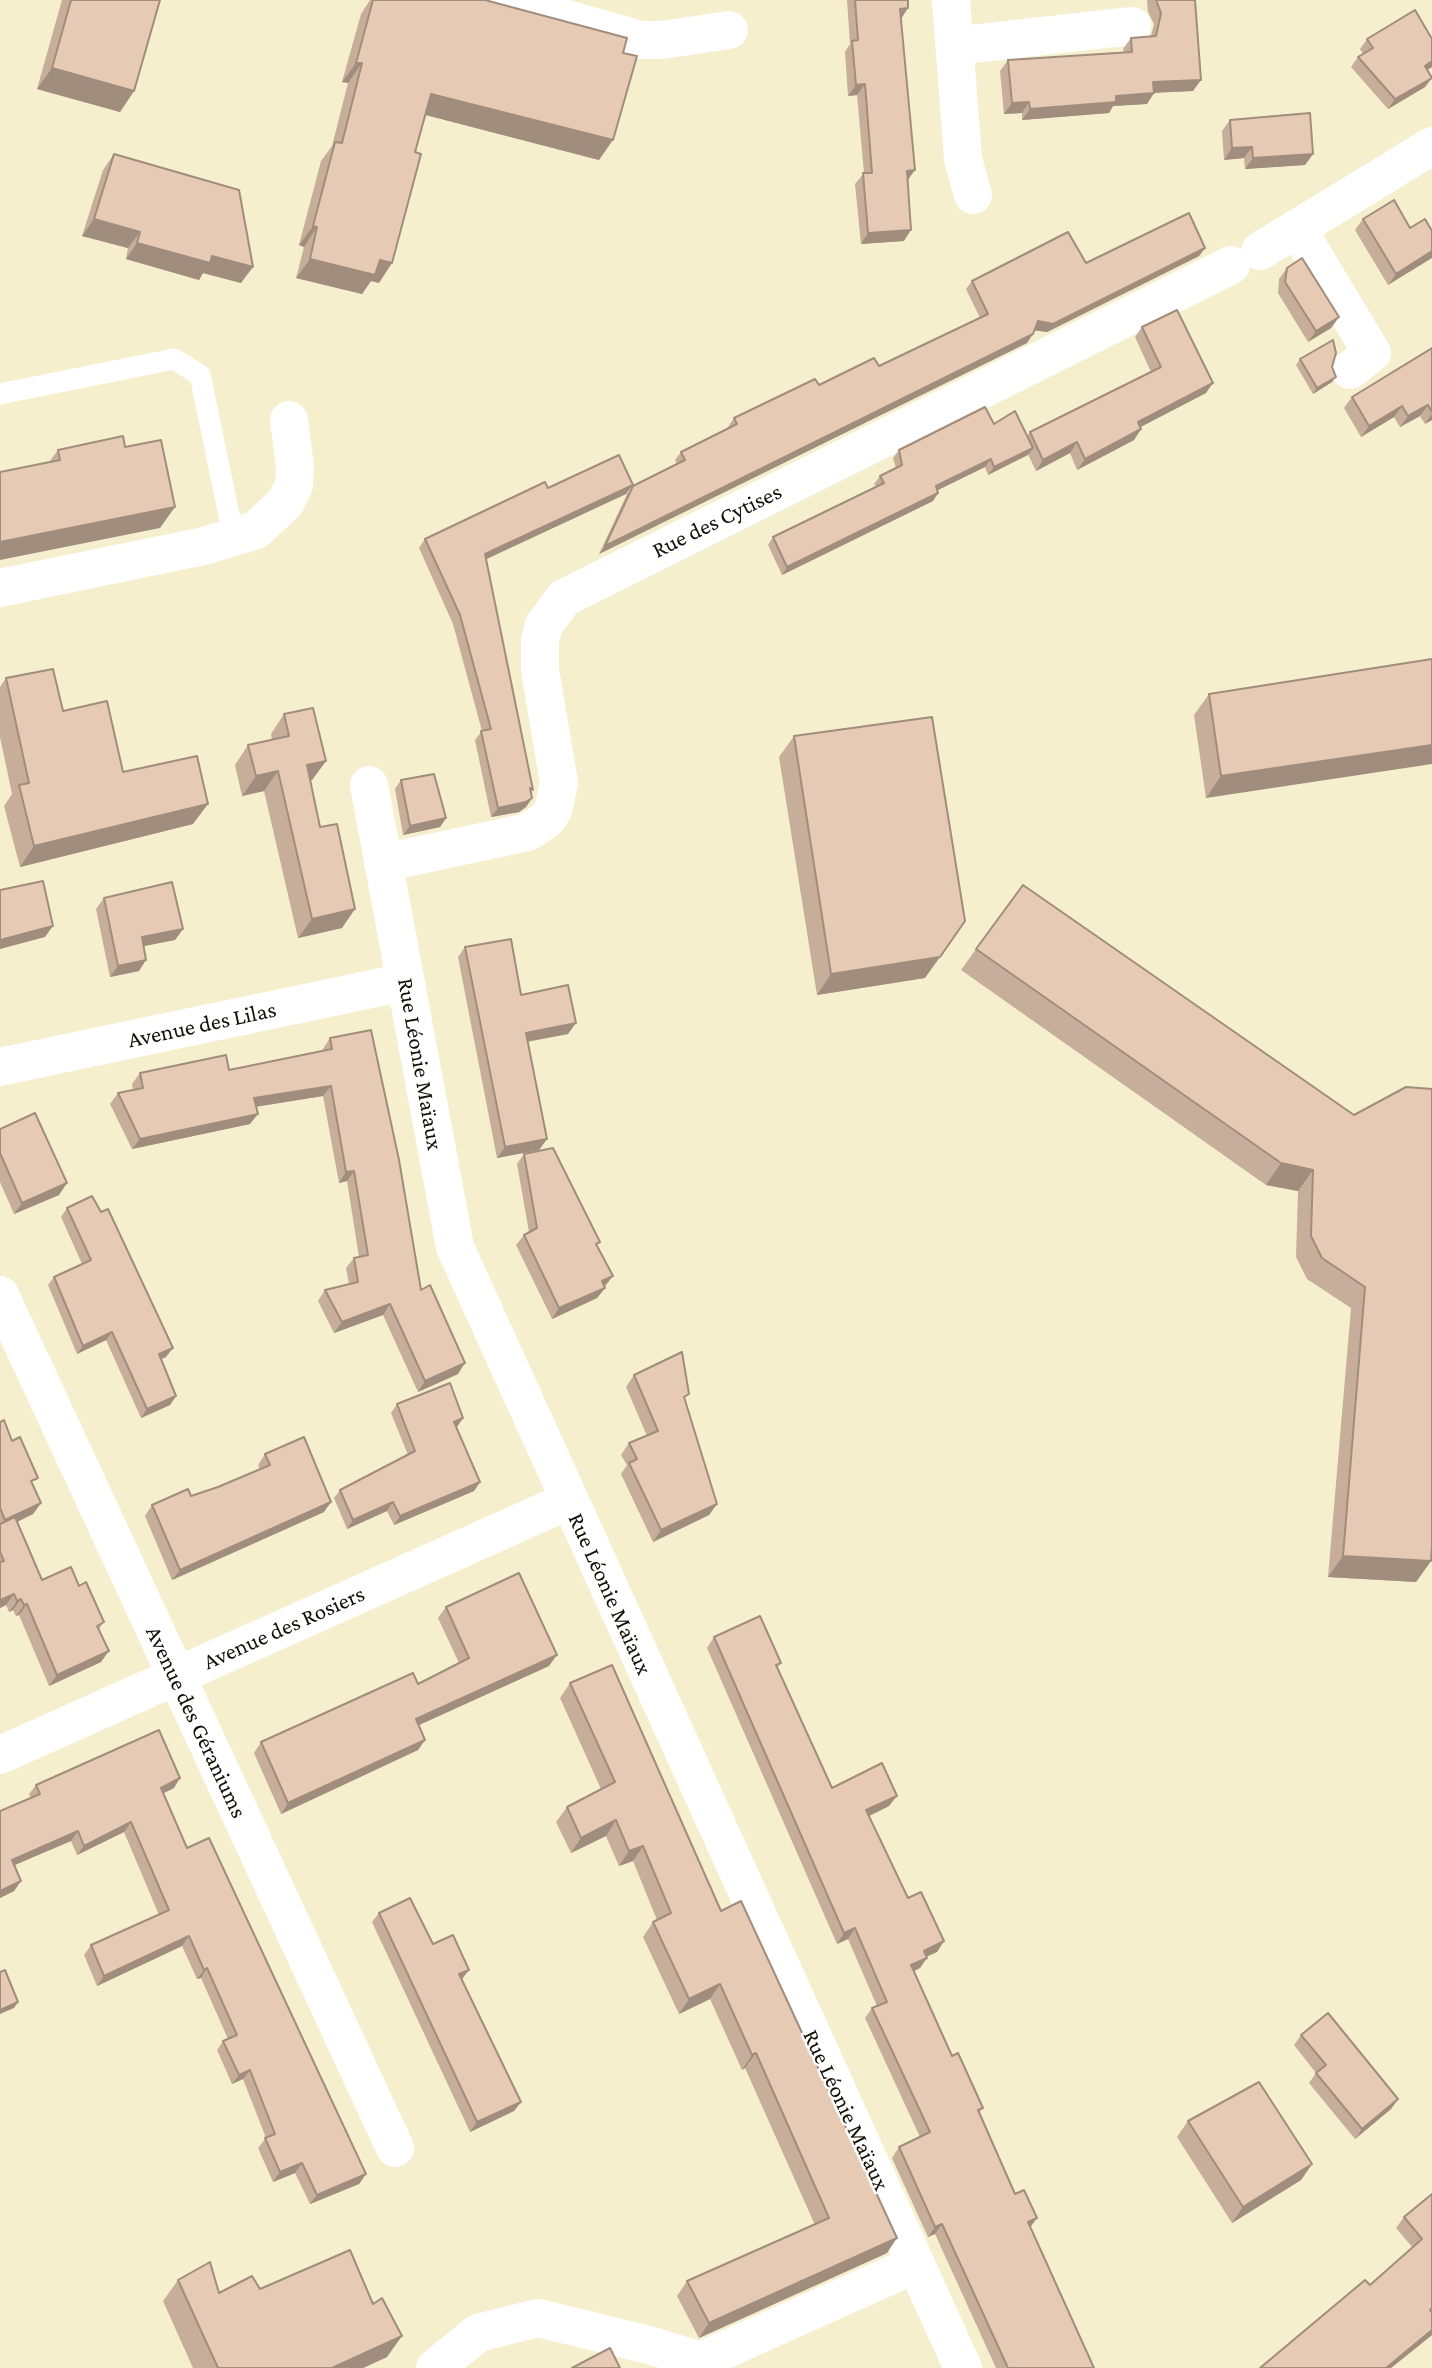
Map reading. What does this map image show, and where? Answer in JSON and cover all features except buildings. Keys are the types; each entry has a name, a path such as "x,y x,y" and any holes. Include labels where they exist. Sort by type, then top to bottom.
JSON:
{"street":[{"path":"499,0 641,40 662,40 729,30"},
{"path":"951,0 963,159 972,195"},
{"path":"954,46 1132,26"},
{"name":"Rue des Cytises","path":"383,863 528,832 547,819 553,810 559,783 540,670 540,640 544,625 564,598 1245,258 1432,146"},
{"path":"1297,228 1372,353 1350,370"},
{"path":"0,588 234,538 256,530 285,503 294,485 295,466 289,420"},
{"name":"Rue Léonie Maïaux","path":"369,785 454,1247 963,2368"},
{"name":"Avenue des Lilas","path":"0,1067 405,982"},
{"name":"Avenue des Géraniums","path":"0,1295 395,2148"},
{"name":"Avenue des Rosiers","path":"0,1755 568,1501"},
{"path":"435,2368 478,2333 538,2318 649,2344 700,2361 916,2264"}],"lane":[{"path":"0,394 174,359 200,375 234,538"}]}
